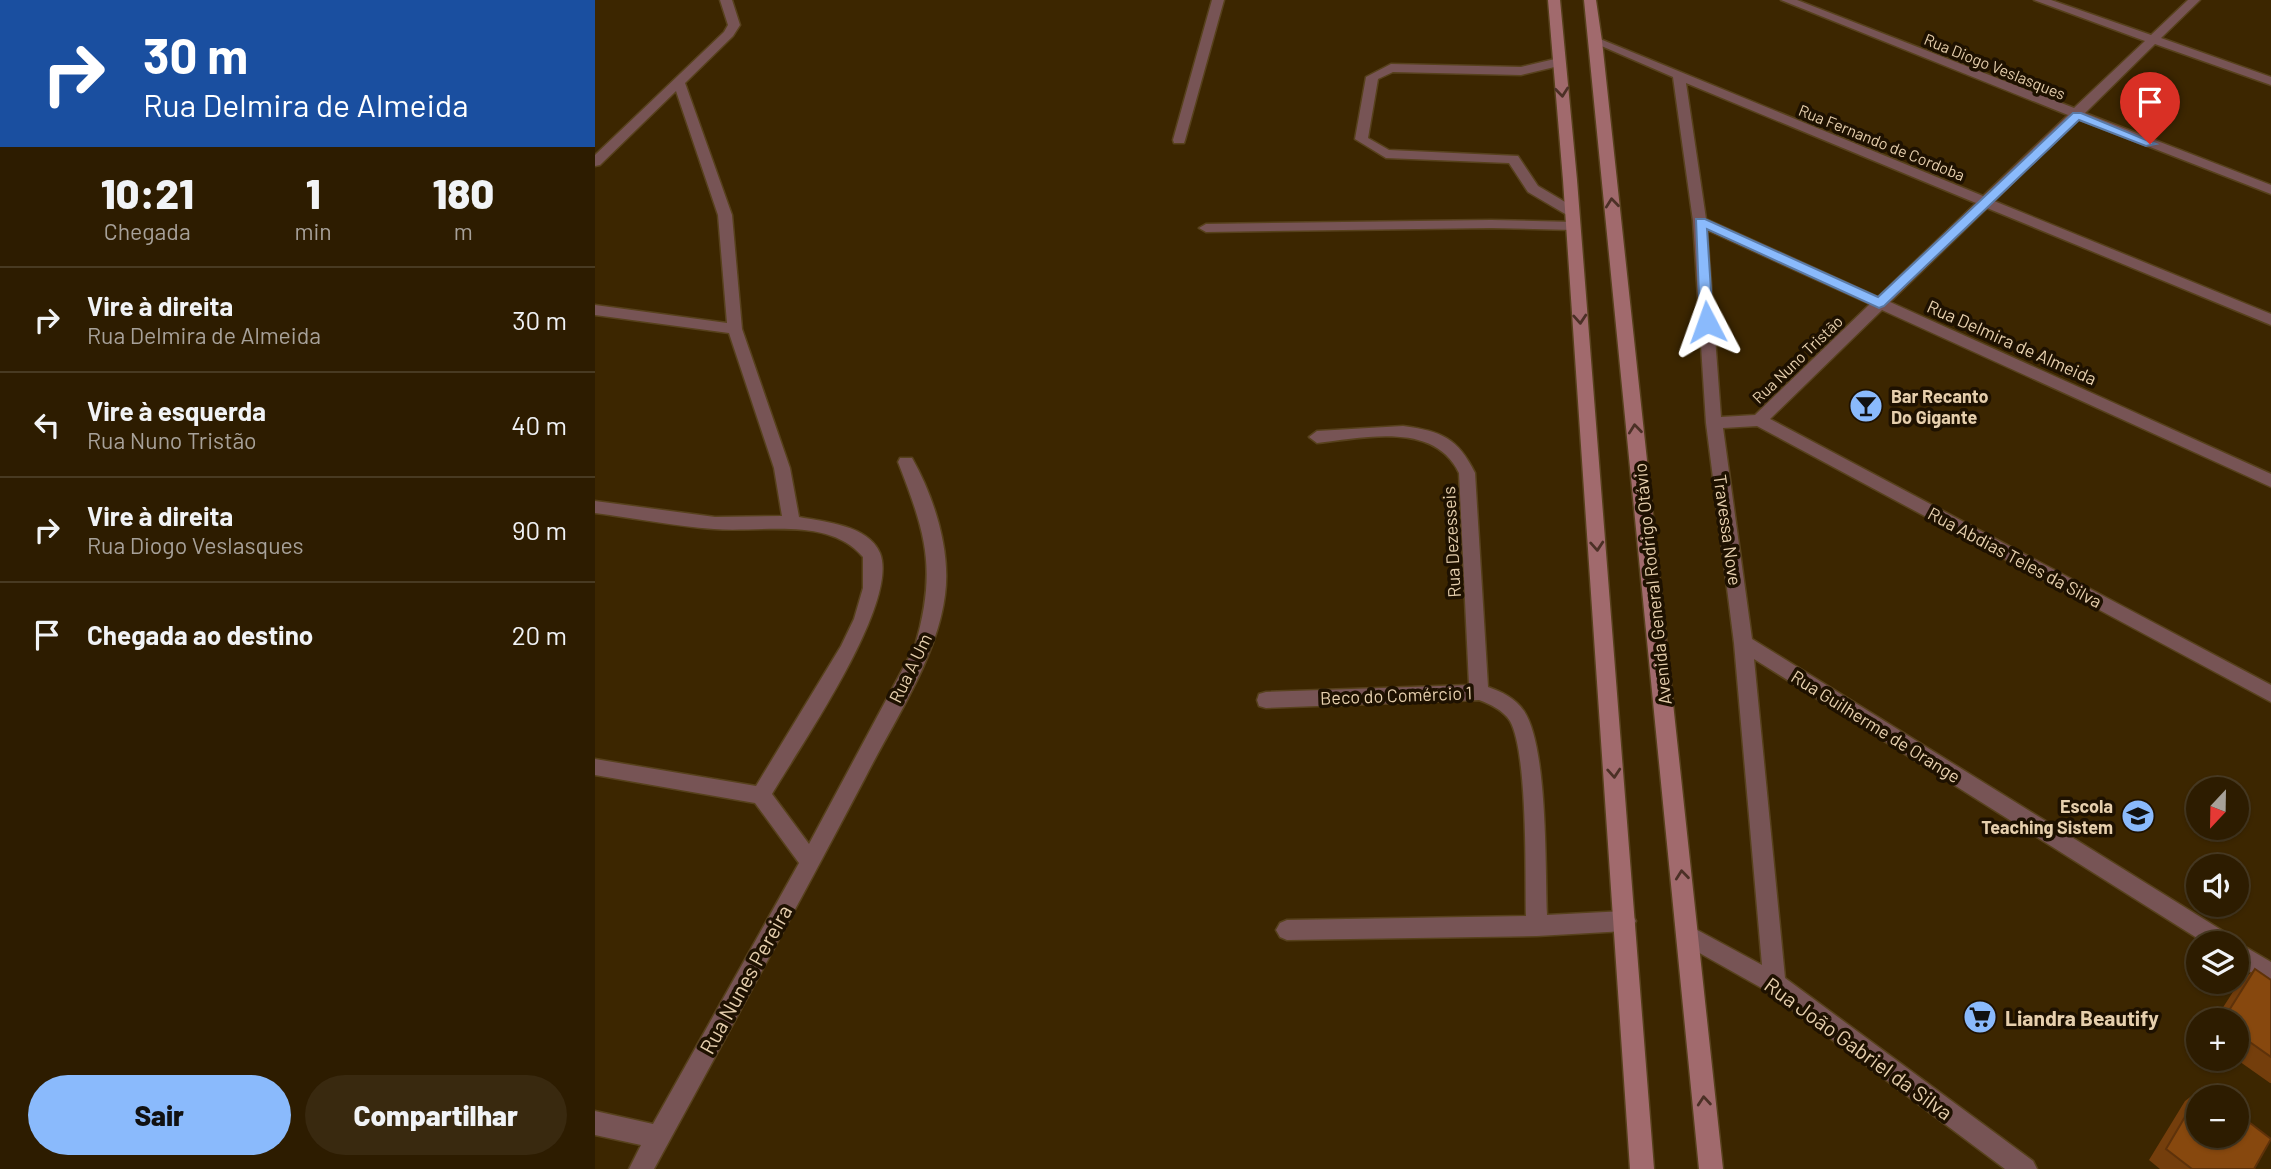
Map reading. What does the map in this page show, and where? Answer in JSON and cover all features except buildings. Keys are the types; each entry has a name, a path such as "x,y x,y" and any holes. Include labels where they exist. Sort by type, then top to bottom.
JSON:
{"main road":[{"path":"1554,0 1625,921 1641,1169"},
{"name":"Avenida General Rodrigo Otávio","path":"1590,0 1711,1169"}],"street":[{"path":"595,162 729,34 734,25 726,0"},
{"path":"1179,140 1218,0"},
{"name":"Rua Diogo Veslasques","path":"1787,0 2271,190"},
{"path":"2041,0 2271,81"},
{"name":"Rua Nuno Tristão","path":"1714,423 1759,420 2077,116 2194,0"},
{"name":"Rua Fernando de Cordoba","path":"1596,41 2271,320"},
{"path":"1559,62 1521,71 1391,68 1372,76 1361,139 1386,154 1513,159 1533,189 1572,219"},
{"name":"Travessa Nove","path":"1679,77 1700,221 1714,423 1743,643 1775,984"},
{"path":"679,82 725,215 735,329 782,467 792,522"},
{"path":"1206,228 1491,224 1572,219"},
{"name":"Rua Delmira de Almeida","path":"1700,221 2271,481"},
{"path":"595,310 735,329"},
{"name":"Rua Abdias Teles da Silva","path":"1759,420 2271,694"},
{"name":"Rua Dezesseis","path":"1317,437 1390,431 1432,436 1450,446 1459,456 1467,473 1479,692"},
{"name":"Rua A Um","path":"810,862 924,646 935,614 938,591 937,548 933,530 906,462"},
{"path":"595,507 715,523 792,522 824,527 857,538 872,555 872,589 863,619 848,650 761,795"},
{"name":"Rua Guilherme de Orange","path":"1743,643 2204,931"},
{"name":"Beco do Comércio 1","path":"1266,700 1479,692 1502,700 1519,720 1529,766 1537,926"},
{"path":"595,767 761,795 810,862"},
{"name":"Rua Nunes Pereira","path":"641,1169 810,862"},
{"path":"1287,930 1537,926 1625,921"},
{"name":"Rua João Gabriel da Silva","path":"1688,935 1775,984 2025,1169"},
{"path":"2249,960 2271,974"},
{"path":"595,1123 658,1138"}],"place":[{"name":"Bar Recanto Do Gigante","path":"1866,406"},
{"name":"Escola Teaching Sistem","path":"2138,816"},
{"name":"Liandra Beautify","path":"1980,1017"}],"route":[{"path":"1707,322 1700,221 1879,303 2077,116 2150,144"}]}
